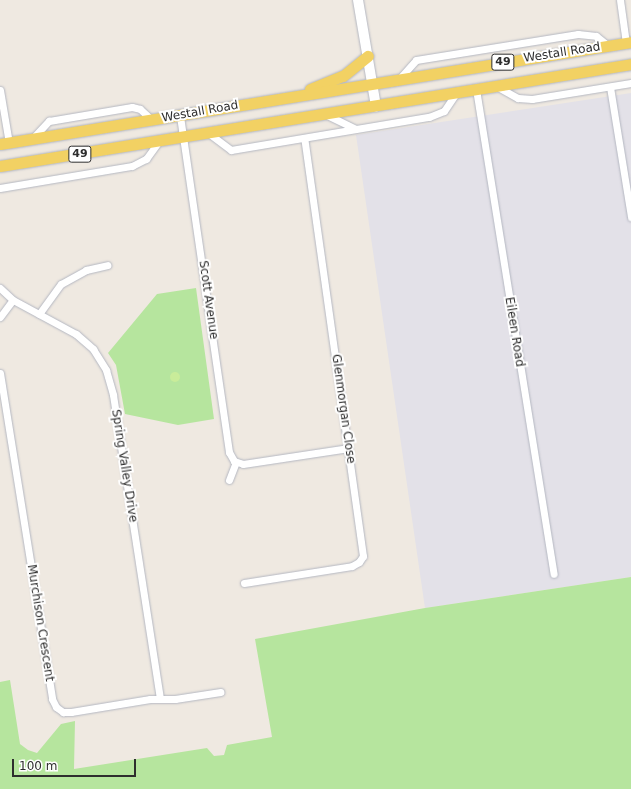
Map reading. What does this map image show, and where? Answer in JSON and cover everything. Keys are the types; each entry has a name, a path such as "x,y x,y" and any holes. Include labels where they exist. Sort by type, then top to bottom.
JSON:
{"main road":[{"name":"Westall Road","path":"5,144 629,42"},
{"path":"293,96 343,76 368,56"},
{"name":"Westall Road","path":"0,166 631,64"}],"street":[{"path":"358,0 376,106"},
{"path":"620,0 629,42"},
{"name":"Westall Road","path":"399,79 416,60 578,34 596,36 607,45"},
{"path":"496,86 526,99 631,83"},
{"path":"610,86 631,216"},
{"path":"0,90 5,144"},
{"name":"Eileen Road","path":"476,90 554,574"},
{"name":"Westall Road","path":"208,132 231,150 437,114 444,111 456,93"},
{"path":"31,140 48,121 132,108 140,109 153,120"},
{"path":"325,114 356,129"},
{"name":"Scott Avenue","path":"180,116 229,452 236,462"},
{"name":"Glenmorgan Close","path":"244,583 352,566 359,562 363,556 363,545 304,138"},
{"path":"0,188 132,166 146,159 159,141"},
{"path":"39,314 61,284 86,270 107,265"},
{"name":"Spring Valley Drive","path":"0,288 13,300 76,334 93,349 106,370 113,395 160,698"},
{"path":"0,317 13,300"},
{"name":"Murchison Crescent","path":"0,373 52,699 56,707 63,712 71,712 160,698 175,699 220,692"},
{"path":"229,480 236,462 243,464 349,448"}],"shaded area":[{"path":"631,93 631,577 425,608 356,135"}],"green space":[{"path":"196,288 214,419 178,425 125,414 116,365 108,353 157,294"},
{"path":"173,372 177,372 180,377 177,382 173,382 170,379 170,375"},
{"path":"631,577 631,789 0,789 0,682 10,680 20,744 28,750 37,753 61,724 75,721 74,769 207,748 214,756 224,755 227,745 272,737 255,639 425,608"}]}
